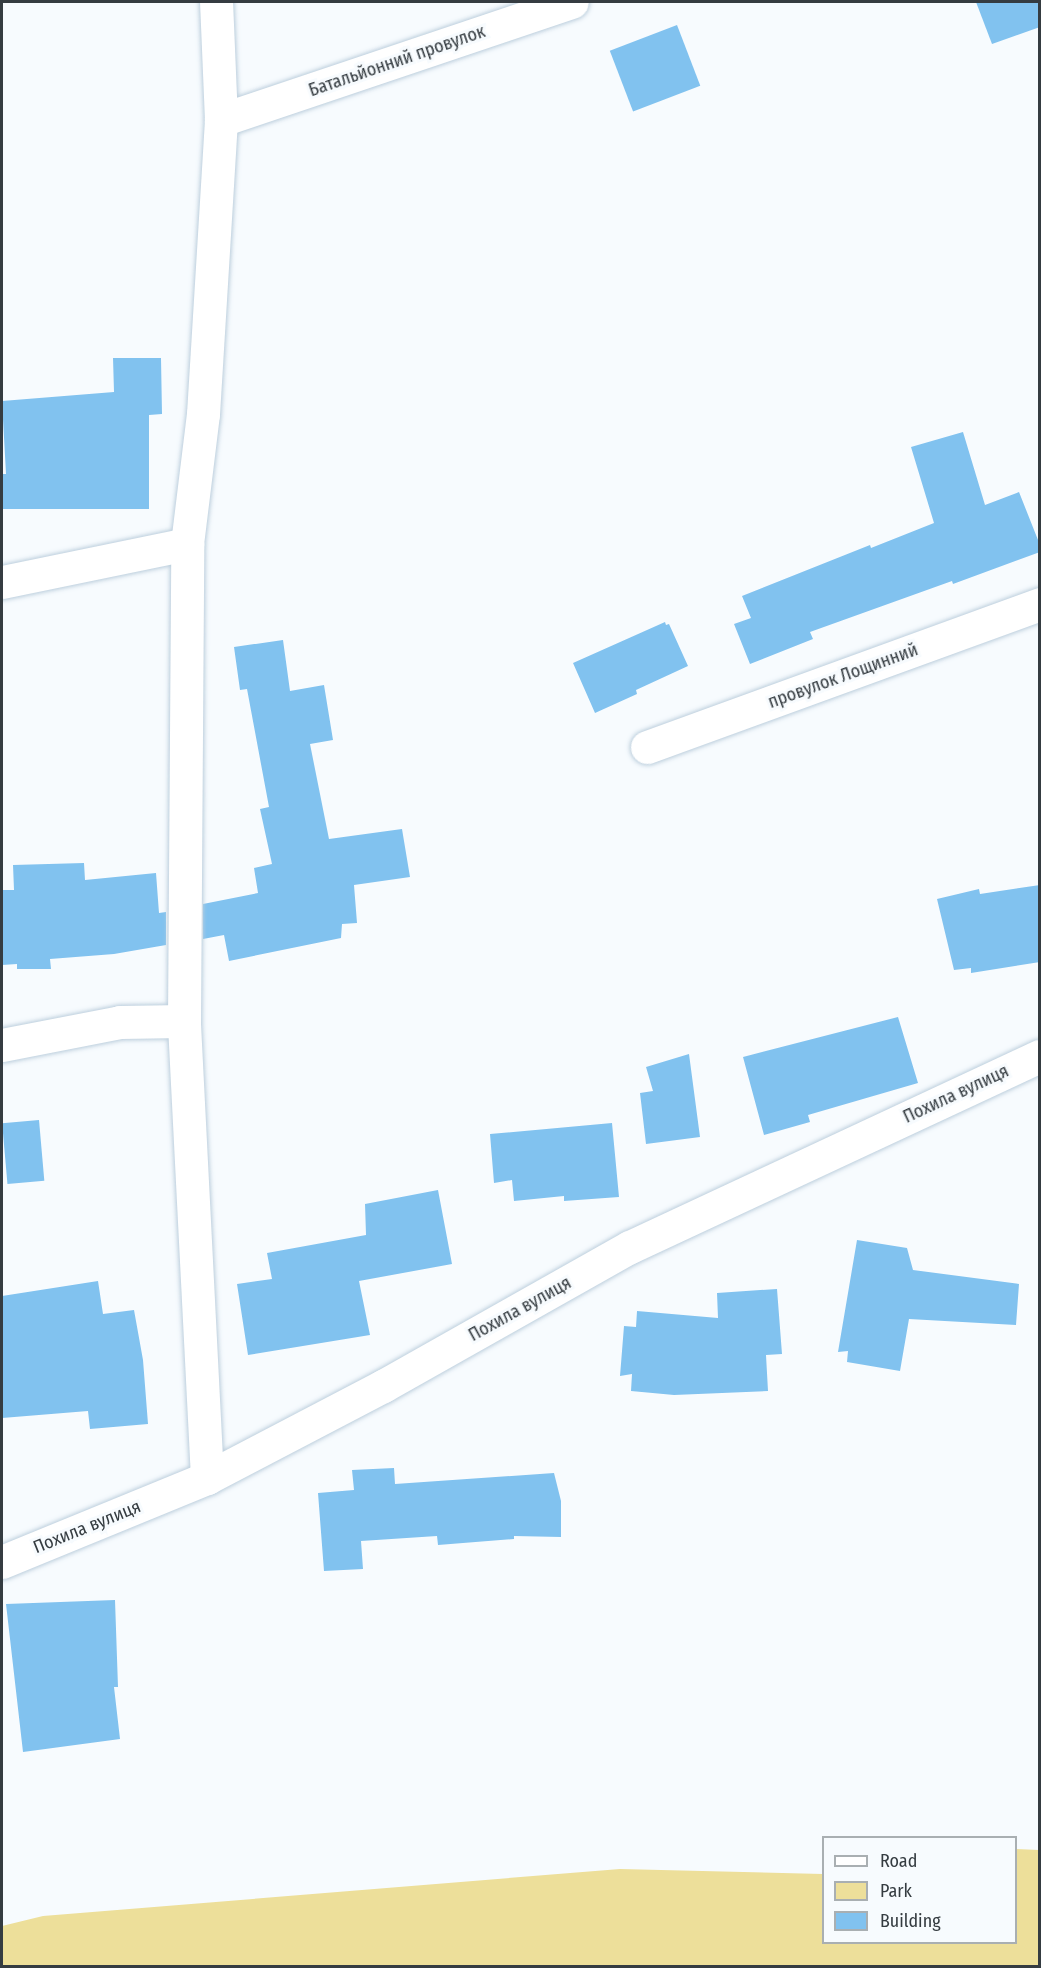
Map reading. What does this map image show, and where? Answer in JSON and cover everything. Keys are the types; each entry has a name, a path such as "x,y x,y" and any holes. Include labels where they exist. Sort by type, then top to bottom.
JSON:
{"street":[{"path":"207,1478 184,1021 187,544 203,414 222,120 216,2"},
{"name":"Батальйонний провулок","path":"222,120 572,2"},
{"path":"2,582 187,544"},
{"name":"провулок Лощинний","path":"647,747 1040,604"},
{"path":"2,1045 120,1022 184,1021"},
{"name":"Похила вулиця","path":"2,1562 207,1478 383,1386 630,1247 1040,1056"}],"green space":[{"path":"1017,1849 1039,1850 1039,1966 2,1966 2,1926 43,1916 620,1869 822,1874 822,1944 1017,1944"}],"building":[{"path":"976,2 1040,2 1040,27 992,44"},
{"path":"677,25 700,86 633,111 610,51"},
{"path":"113,358 161,358 162,414 149,415 149,509 2,509 2,474 6,474 2,401 114,392"},
{"path":"963,432 985,505 1019,492 1040,545 1040,552 810,632 813,639 750,664 734,624 751,618 742,596 870,545 871,548 934,523 911,447"},
{"path":"665,622 666,625 669,624 688,666 636,690 637,694 595,713 573,663"},
{"path":"283,640 290,691 324,685 333,740 310,744 329,839 402,829 410,877 354,885 357,923 342,924 341,938 229,961 224,935 203,939 203,904 258,893 254,868 272,864 260,809 269,807 247,689 240,690 234,647"},
{"path":"84,863 85,880 156,873 159,913 166,912 166,945 114,954 50,959 51,969 17,969 17,964 2,965 2,890 14,890 13,865"},
{"path":"1040,885 1040,962 971,973 971,968 954,970 937,899 979,889 980,894"},
{"path":"898,1017 918,1083 808,1115 810,1122 764,1135 743,1057"},
{"path":"689,1054 700,1137 646,1144 640,1093 653,1091 646,1067"},
{"path":"39,1120 44,1181 7,1184 2,1123"},
{"path":"612,1123 619,1197 564,1201 564,1196 514,1201 512,1180 494,1183 490,1134"},
{"path":"438,1190 452,1264 359,1281 370,1335 248,1355 237,1284 272,1279 267,1253 366,1235 365,1204"},
{"path":"857,1240 907,1248 913,1270 1019,1284 1016,1325 909,1319 900,1371 847,1362 848,1351 838,1352"},
{"path":"98,1281 103,1314 134,1310 143,1360 148,1424 90,1429 88,1411 2,1418 2,1296"},
{"path":"777,1289 782,1354 766,1355 768,1391 674,1395 631,1391 632,1374 620,1376 624,1326 636,1327 637,1311 718,1318 717,1293"},
{"path":"394,1468 395,1484 554,1473 561,1501 561,1537 514,1536 514,1539 438,1545 437,1536 361,1541 363,1569 324,1571 318,1493 354,1490 352,1470"},
{"path":"115,1600 118,1687 114,1687 120,1739 23,1752 6,1604"}]}
